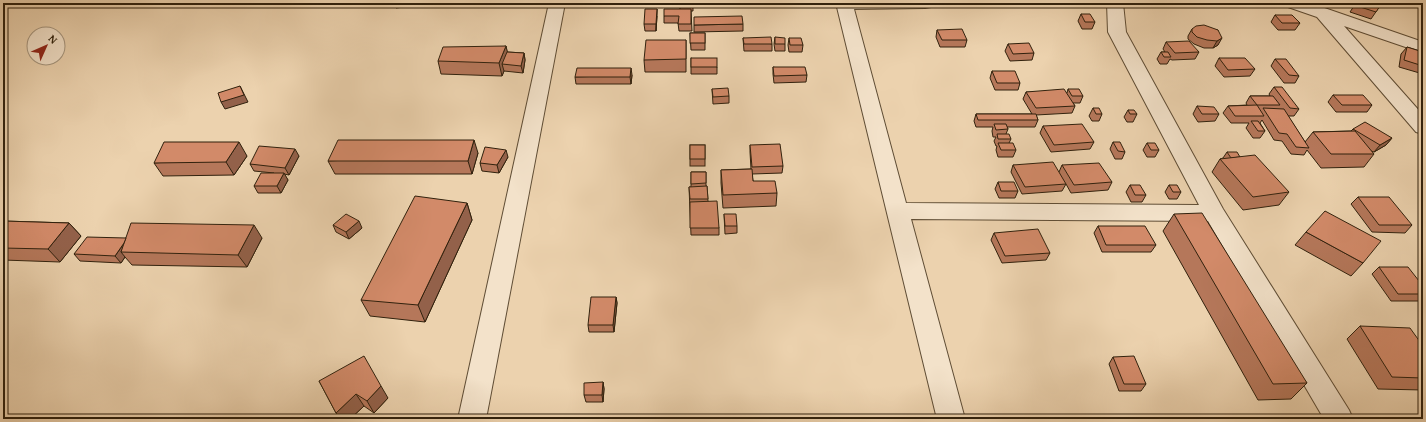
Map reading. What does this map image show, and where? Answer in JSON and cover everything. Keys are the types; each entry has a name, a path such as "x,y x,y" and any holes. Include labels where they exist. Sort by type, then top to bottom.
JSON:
{"street":[{"path":"472,419 557,3"},
{"path":"925,3 844,4 952,419"},
{"path":"1115,3 1117,32 1214,213 1339,419"},
{"path":"1294,3 1423,48"},
{"path":"1323,13 1423,127"},
{"path":"898,211 1214,213"}],"building":[{"path":"693,3 693,4 680,4"},
{"path":"1356,3 1382,3 1376,12 1354,5"},
{"path":"645,9 657,9 656,24 644,24"},
{"path":"664,9 691,9 691,24 678,24 679,16 664,16"},
{"path":"1081,14 1090,14 1095,22 1085,22"},
{"path":"1275,15 1292,15 1300,23 1282,23"},
{"path":"742,16 743,24 694,25 694,17"},
{"path":"1204,25 1218,30 1222,38 1217,41 1207,40 1197,37 1192,32 1192,29 1196,26"},
{"path":"962,29 967,40 942,40 937,30"},
{"path":"690,33 705,33 705,43 690,43"},
{"path":"771,37 772,44 744,44 743,38"},
{"path":"775,37 785,38 785,44 775,44"},
{"path":"789,38 801,38 803,45 790,45"},
{"path":"646,40 686,40 686,59 644,60"},
{"path":"1189,41 1199,52 1175,53 1166,42"},
{"path":"1029,43 1034,53 1013,54 1008,44"},
{"path":"506,46 499,63 438,61 443,47"},
{"path":"1407,47 1423,52 1423,66 1404,60"},
{"path":"507,52 524,53 521,66 502,64"},
{"path":"1161,52 1168,52 1171,57 1164,57"},
{"path":"691,58 717,58 717,67 691,67"},
{"path":"1219,58 1245,58 1255,69 1228,70"},
{"path":"1275,59 1286,59 1299,76 1289,75"},
{"path":"773,67 805,67 807,75 774,76"},
{"path":"577,68 631,68 630,77 575,77"},
{"path":"992,71 1015,71 1020,83 997,83"},
{"path":"240,86 244,95 221,102 218,93"},
{"path":"1274,87 1282,87 1299,109 1290,108"},
{"path":"728,88 729,96 713,97 712,89"},
{"path":"1064,89 1075,106 1036,108 1026,92"},
{"path":"1068,89 1079,89 1083,96 1072,96"},
{"path":"1333,95 1363,95 1372,105 1342,105"},
{"path":"1250,96 1273,96 1280,105 1257,105"},
{"path":"1257,105 1264,116 1235,116 1228,106"},
{"path":"1197,106 1214,107 1219,114 1202,114"},
{"path":"1093,108 1099,108 1102,114 1096,114"},
{"path":"1263,108 1284,109 1309,148 1296,147 1287,134 1279,133"},
{"path":"1128,110 1134,110 1137,114 1130,114"},
{"path":"976,114 1036,114 1038,120 978,120"},
{"path":"1251,121 1258,121 1265,131 1258,131"},
{"path":"1365,122 1392,138 1380,145 1353,129"},
{"path":"994,124 1006,124 1008,129 996,130"},
{"path":"1082,124 1094,142 1054,145 1043,126"},
{"path":"1355,131 1374,154 1331,154 1313,132"},
{"path":"997,134 1009,134 1011,139 998,139"},
{"path":"338,140 474,140 468,161 328,161"},
{"path":"164,142 239,142 226,162 154,163"},
{"path":"1113,142 1120,142 1125,152 1118,151"},
{"path":"998,143 1013,143 1016,150 1001,150"},
{"path":"1147,143 1155,143 1159,150 1151,150"},
{"path":"780,144 783,166 752,167 750,145"},
{"path":"690,145 705,145 705,159 690,159"},
{"path":"259,146 295,149 285,168 250,164"},
{"path":"485,147 506,150 497,165 480,163"},
{"path":"1227,152 1237,152 1240,157 1231,158"},
{"path":"1255,155 1289,192 1253,197 1220,159"},
{"path":"1053,162 1066,184 1025,187 1013,165"},
{"path":"1099,163 1112,182 1074,185 1062,165"},
{"path":"752,169 753,181 775,181 777,193 723,195 721,170"},
{"path":"691,172 706,172 706,183 691,184"},
{"path":"261,173 284,173 277,186 254,186"},
{"path":"998,182 1014,182 1018,191 1001,191"},
{"path":"1130,185 1140,185 1146,195 1135,195"},
{"path":"1169,185 1177,185 1181,192 1173,192"},
{"path":"707,186 708,199 690,199 689,187"},
{"path":"415,196 467,203 418,305 361,300"},
{"path":"1358,197 1389,197 1412,225 1379,225"},
{"path":"717,201 719,228 690,228 690,202"},
{"path":"1325,211 1381,241 1363,263 1306,232"},
{"path":"1202,213 1307,383 1273,384 1174,214"},
{"path":"346,214 359,221 346,232 333,225"},
{"path":"724,214 736,214 737,226 725,226"},
{"path":"3,221 69,223 48,249 3,248"},
{"path":"131,223 254,225 238,255 121,252"},
{"path":"1098,226 1145,226 1156,245 1106,245"},
{"path":"1038,229 1050,253 1005,256 994,233"},
{"path":"87,237 126,238 115,256 74,254"},
{"path":"1379,267 1408,267 1423,286 1423,294 1398,294"},
{"path":"591,297 616,297 613,325 588,325"},
{"path":"1360,326 1410,328 1423,346 1423,378 1392,377"},
{"path":"364,356 381,386 367,401 356,394 336,413 319,381"},
{"path":"1134,356 1146,384 1124,384 1113,357"},
{"path":"603,382 602,395 584,395 584,383"}]}
